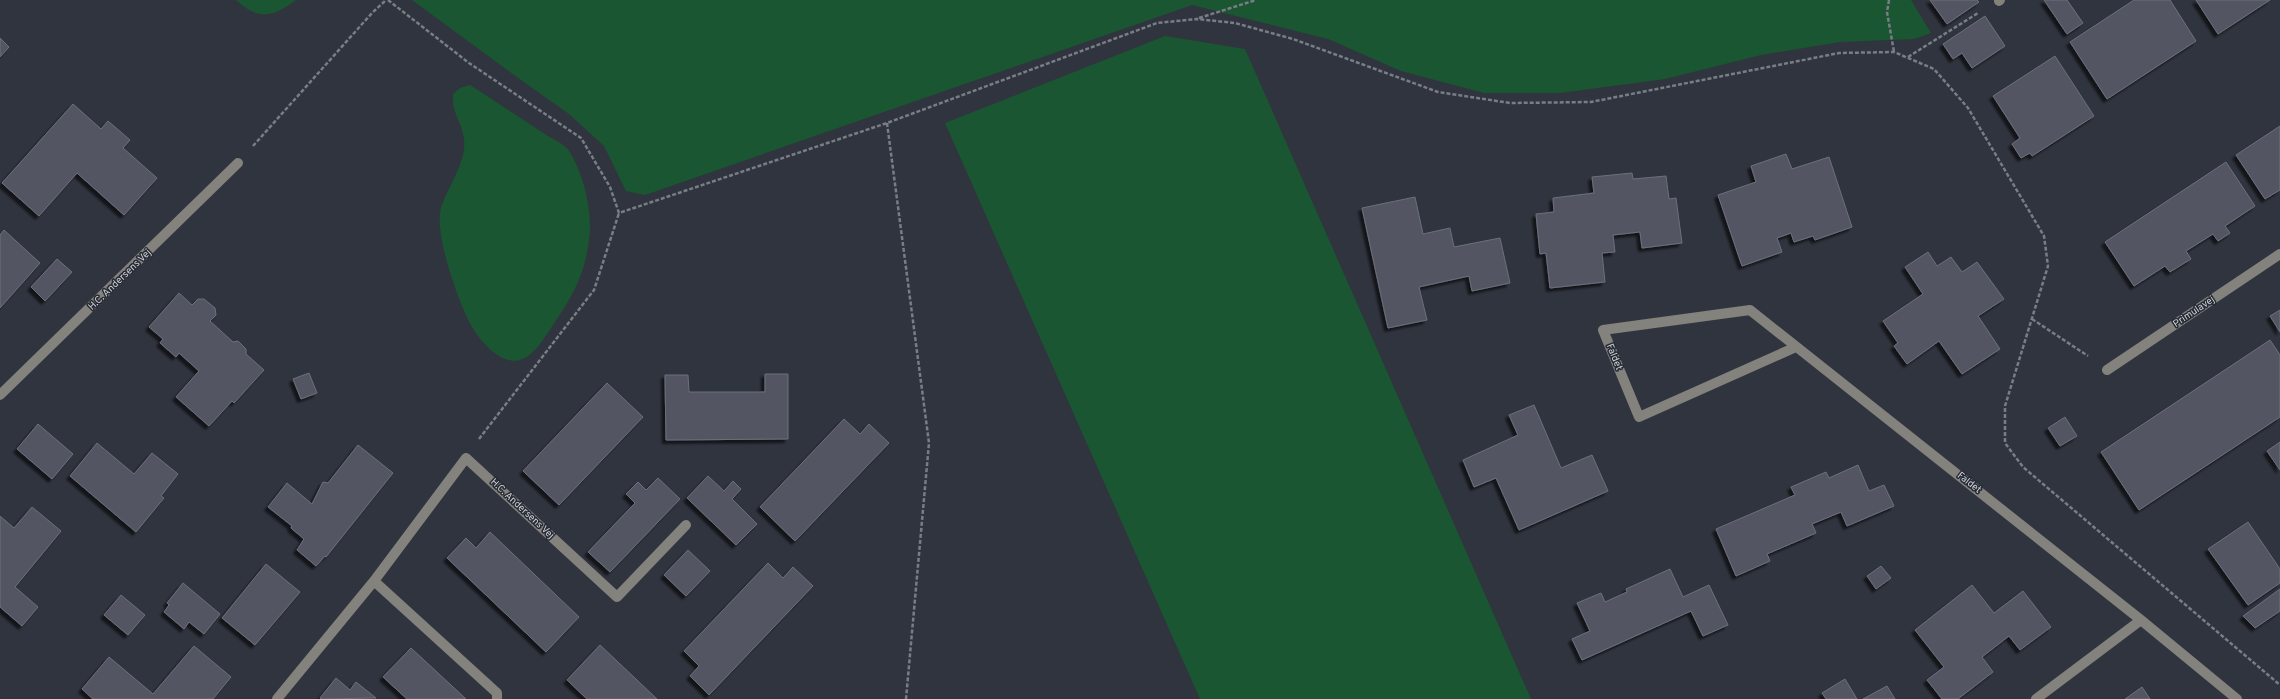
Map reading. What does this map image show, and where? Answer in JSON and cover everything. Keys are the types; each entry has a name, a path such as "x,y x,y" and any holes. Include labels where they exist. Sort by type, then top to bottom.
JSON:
{"street":[{"name":"H.C. Andersens Vej","path":"0,395 238,163"},
{"name":"Primulavej","path":"2107,370 2280,254"},
{"name":"Faldet","path":"1796,347 1639,417 1603,330 1750,310 2141,620 2237,699"},
{"name":"H.C. Andersens Vej","path":"466,458 618,597 686,525"},
{"path":"278,699 374,581 466,458"},
{"path":"374,581 497,693 497,699"},
{"path":"2036,699 2141,620"}],"path":[{"path":"238,163 372,12 387,0 470,63 580,138 610,187 619,212 594,290 466,458"},
{"path":"1197,19 1256,0"},
{"path":"1889,0 1887,12 1894,52"},
{"path":"1908,58 1999,0"},
{"path":"619,212 887,123 1157,23 1197,19 1235,23 1293,39 1438,92 1510,103 1591,102 1839,53 1894,52 1934,69 1968,108 2044,236 2048,266 2005,406 2005,443 2022,467 2280,685"},
{"path":"887,123 929,443 906,699"},
{"path":"2032,319 2107,370"}],"green space":[{"path":"236,0 296,0 288,6 273,13 259,14 244,7"},
{"path":"412,0 1911,0 1931,33 1914,39 1840,42 1761,55 1665,79 1560,93 1484,93 1401,71 1328,39 1192,5 645,195 626,191 604,146 569,114"},
{"path":"1165,36 1245,49 1531,699 1200,699 945,123"},
{"path":"470,85 567,148 579,171 586,194 590,218 590,229 587,253 581,275 572,295 542,341 532,353 520,360 503,358 488,347 475,332 460,300 448,267 441,234 441,208 460,165 464,148 463,133 454,107 453,94 460,88"}],"building":[{"path":"1930,0 1977,0 1979,2 1947,24"},
{"path":"2044,0 2067,0 2083,23 2067,34"},
{"path":"2134,0 2170,0 2196,41 2107,99 2070,42"},
{"path":"2196,0 2270,0 2218,34"},
{"path":"1985,16 2005,46 1972,68 1962,53 1953,59 1943,44"},
{"path":"0,38 9,47 0,57"},
{"path":"2055,56 2094,116 2032,156 2030,153 2021,158 2012,144 2020,138 1993,96"},
{"path":"73,104 101,129 108,121 130,140 123,148 157,178 124,215 77,173 39,216 2,183"},
{"path":"2280,126 2280,190 2265,199 2236,155"},
{"path":"1786,154 1792,169 1829,157 1852,227 1815,240 1813,236 1794,242 1791,233 1777,238 1782,252 1742,266 1718,195 1756,182 1751,166"},
{"path":"2226,162 2255,206 2225,226 2230,233 2218,241 2213,234 2186,251 2191,259 2170,272 2165,266 2134,286 2105,242"},
{"path":"1632,173 1633,179 1666,176 1669,199 1676,198 1682,243 1642,248 1640,232 1613,235 1615,252 1602,253 1605,282 1550,288 1546,253 1540,254 1536,214 1554,212 1553,198 1594,193 1592,177"},
{"path":"1415,197 1423,234 1450,228 1454,247 1500,238 1510,283 1472,291 1469,276 1419,287 1427,320 1388,328 1362,208"},
{"path":"4,230 40,263 0,308 0,235"},
{"path":"1928,252 1937,266 1951,257 1962,272 1977,262 2004,299 1978,316 2000,349 1962,374 1939,341 1907,364 1894,346 1898,343 1883,321 1923,294 1905,267"},
{"path":"57,259 72,272 45,301 31,287"},
{"path":"179,293 192,305 198,299 204,299 215,308 216,315 210,321 233,342 238,341 246,349 246,354 264,370 234,403 232,401 209,426 176,397 199,371 179,353 176,357 160,343 163,339 149,327"},
{"path":"2280,310 2280,332 2270,316"},
{"path":"2270,340 2280,355 2280,417 2139,510 2101,452"},
{"path":"309,373 317,393 301,399 293,379"},
{"path":"765,374 788,374 788,439 666,440 665,375 688,375 689,392 765,392"},
{"path":"607,383 643,417 559,505 523,471"},
{"path":"1534,405 1561,468 1592,455 1608,491 1519,530 1496,478 1474,487 1463,460 1518,435 1509,415"},
{"path":"2065,417 2077,436 2060,446 2048,428"},
{"path":"844,419 860,434 869,424 889,443 795,541 760,507"},
{"path":"38,424 73,454 52,479 17,449"},
{"path":"2280,442 2280,470 2267,451"},
{"path":"97,443 134,474 152,453 178,474 161,496 164,498 136,532 70,476"},
{"path":"358,445 393,473 326,557 325,556 316,566 297,550 304,539 291,528 292,526 268,507 287,483 312,504 323,482 328,483"},
{"path":"1858,465 1869,491 1884,485 1894,506 1847,526 1841,512 1812,524 1816,533 1767,554 1770,561 1736,576 1716,529 1795,495 1791,487 1826,472 1829,478"},
{"path":"708,476 724,491 733,481 741,489 732,499 757,524 736,545 687,498"},
{"path":"658,478 680,499 610,572 588,552 635,503 626,494 638,482 646,490"},
{"path":"32,507 61,531 15,587 38,607 22,626 0,607 0,516 14,528"},
{"path":"2248,522 2280,569 2280,583 2248,605 2208,549"},
{"path":"490,532 579,617 546,652 447,558 466,538 476,548"},
{"path":"688,550 710,571 686,596 664,575"},
{"path":"768,563 783,578 793,567 813,586 709,695 690,676 699,666 684,651"},
{"path":"266,564 300,592 255,645 222,618"},
{"path":"1881,566 1891,578 1876,589 1867,576"},
{"path":"1670,569 1683,597 1709,585 1728,625 1703,636 1691,611 1582,660 1572,639 1590,631 1577,603 1601,593 1605,602 1627,592 1626,589"},
{"path":"183,583 220,614 204,634 189,622 184,629 164,612 169,605 167,603"},
{"path":"1972,585 1994,613 2023,591 2051,627 2020,650 2009,636 1982,657 1993,672 1958,699 1942,699 1927,680 1944,667 1915,630"},
{"path":"2280,589 2280,611 2255,628 2243,616"},
{"path":"121,595 145,615 128,635 104,615"},
{"path":"600,645 657,699 587,699 567,680"},
{"path":"194,646 231,677 213,699 93,699 82,689 109,657 153,694"},
{"path":"411,648 466,699 407,699 383,677"},
{"path":"336,678 350,690 356,682 376,698 321,699 320,698"},
{"path":"1845,679 1857,699 1826,699 1822,693"},
{"path":"1887,686 1895,699 1863,699"},
{"path":"2142,687 2150,699 2125,699"}]}
